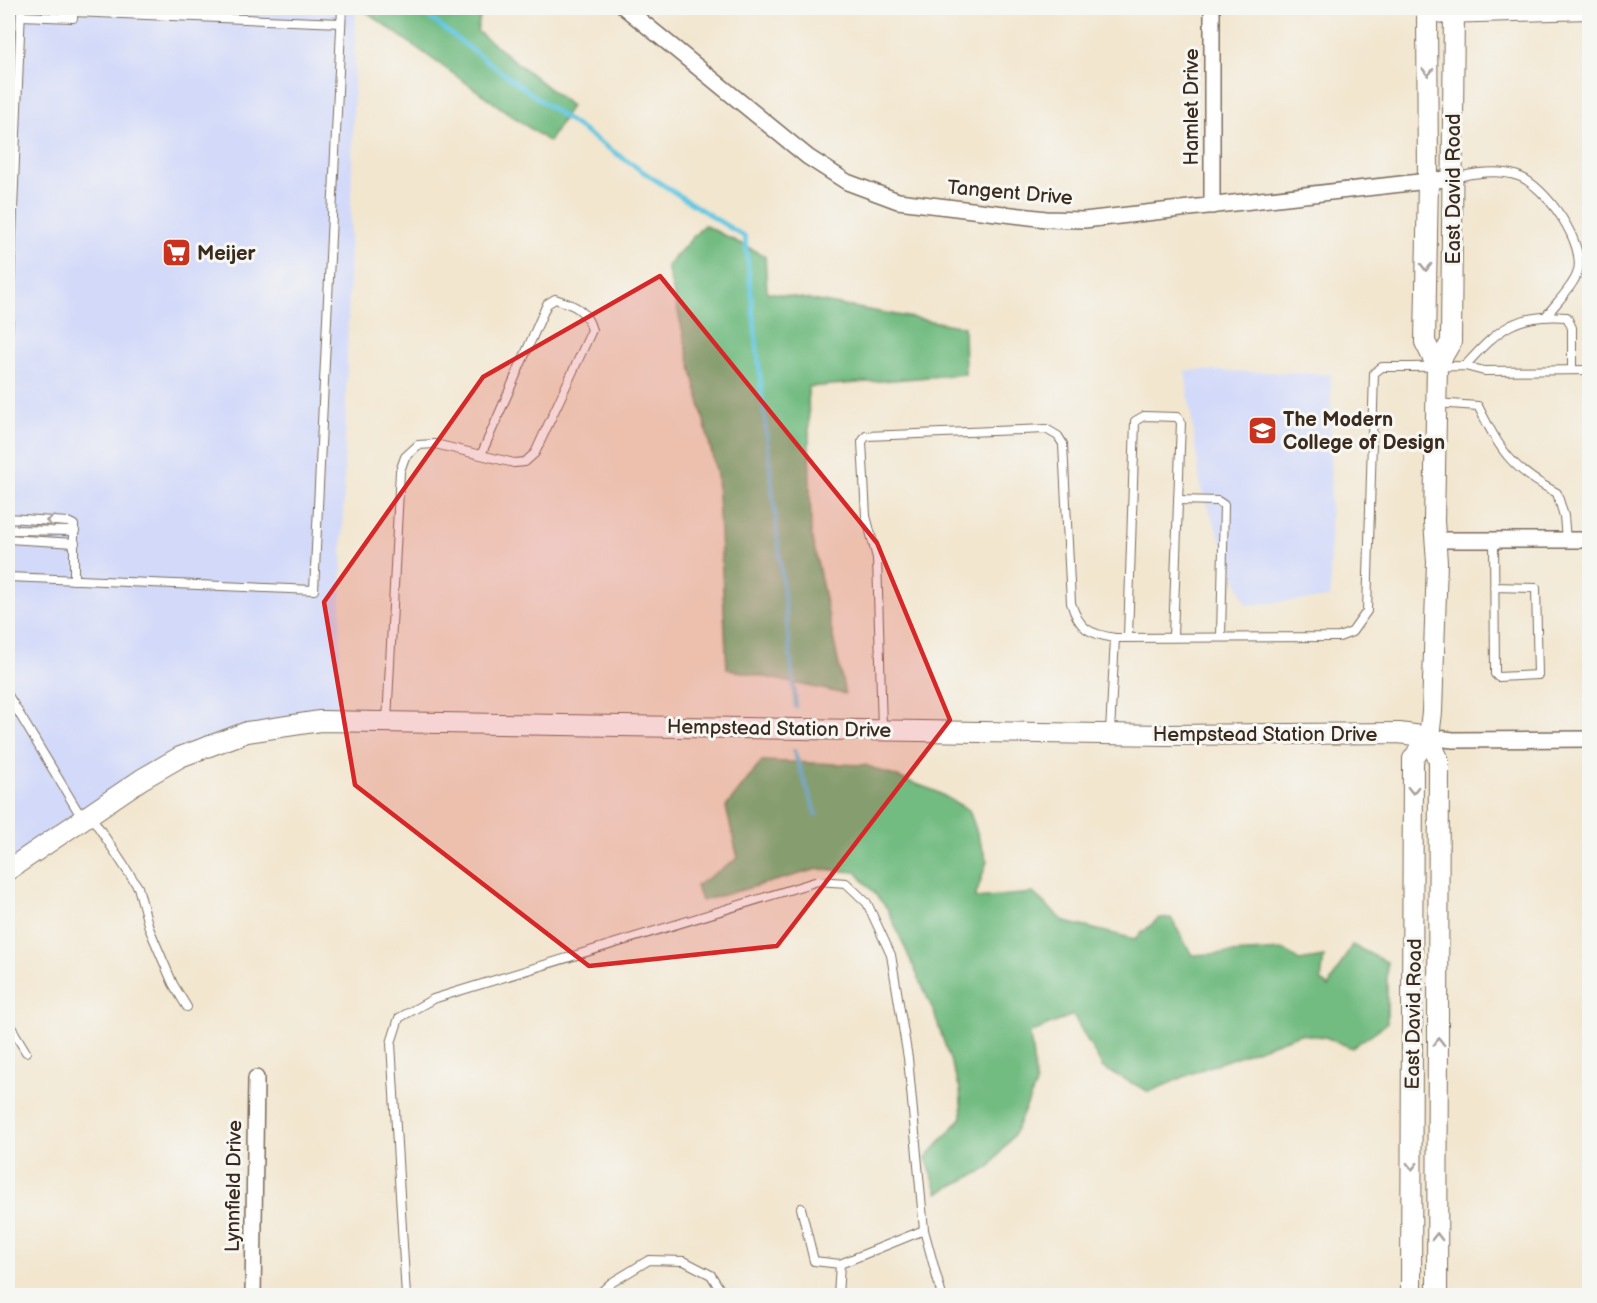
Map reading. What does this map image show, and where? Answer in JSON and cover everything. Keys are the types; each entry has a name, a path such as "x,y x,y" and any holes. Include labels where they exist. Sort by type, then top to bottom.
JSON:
{"street":[{"name":"Tangent Drive","path":"625,8 808,157 846,182 871,193 919,204 1046,219 1084,220 1454,178"},
{"name":"Hamlet Drive","path":"1212,8 1212,206"},
{"path":"1427,10 1590,9"},
{"name":"East David Road","path":"1427,10 1428,181 1425,342 1437,366 1435,540 1437,562 1429,737 1439,761 1437,1296"},
{"name":"East David Road","path":"1437,366 1451,342 1454,10"},
{"path":"1435,540 1590,540"},
{"name":"Hempstead Station Drive","path":"8,870 142,779 180,757 247,732 320,721 1110,734 1399,733 1453,740 1590,740"},
{"name":"East David Road","path":"1411,1296 1413,759 1429,737"},
{"name":"Lynnfield Drive","path":"253,1296 256,1078"}],"lane":[{"path":"8,577 314,590 342,8"},
{"path":"8,335 12,120 21,12 73,18 73,10 341,23"},
{"path":"1454,178 1470,173 1518,176 1540,190 1560,215 1580,256 1577,274 1548,315"},
{"path":"387,722 400,471 405,457 418,445 435,444 514,463 525,462 535,453 592,330 588,317 576,305 555,299 547,304 481,455"},
{"path":"1465,366 1486,342 1514,322 1548,315 1567,317 1572,328 1572,370"},
{"path":"882,730 877,558 866,516 862,442 866,436 1046,429 1058,436 1063,444 1071,603 1075,618 1082,627 1099,635 1115,638 1339,637 1352,632 1367,611 1374,374 1382,367 1465,366 1484,371 1590,370"},
{"path":"1436,403 1478,406 1501,450 1522,471 1557,493 1566,540"},
{"path":"1128,637 1135,421 1144,416 1177,417 1181,422 1173,636"},
{"path":"1178,500 1218,501 1224,505 1221,636"},
{"path":"8,518 68,522 74,525 74,580"},
{"path":"8,530 75,531"},
{"path":"8,539 75,543"},
{"path":"1494,540 1494,587 1495,674 1498,676 1538,675 1536,588 1494,587"},
{"path":"1110,734 1115,638"},
{"path":"8,695 86,817 138,886 149,928 173,984 187,1007"},
{"path":"406,1296 390,1043 399,1018 433,999 818,881 846,883 867,903 891,955 908,1058 924,1230 942,1296"},
{"path":"8,1022 26,1052"},
{"path":"801,1208 814,1262 840,1264 924,1230"},
{"path":"597,1296 611,1283 649,1260 684,1261 711,1275 724,1296"},
{"path":"838,1296 837,1270 840,1264"}],"highlighted area":[{"path":"660,276 877,543 950,720 777,946 589,966 355,785 324,602 483,377"}],"shaded area":[{"path":"8,8 356,8 338,721 180,757 8,868"},
{"name":"The Modern College of Design","path":"1185,370 1331,374 1330,598 1246,605 1201,489"}],"green space":[{"path":"361,8 482,8 477,31 571,106 549,142"},
{"path":"704,225 765,256 767,292 964,327 965,374 808,387 811,532 845,694 727,669 717,475 667,266"},
{"path":"762,761 865,765 935,791 969,810 987,861 975,898 1033,893 1065,922 1135,939 1159,918 1171,918 1192,955 1285,950 1299,961 1324,957 1321,980 1328,987 1352,945 1387,962 1387,1023 1352,1048 1325,1037 1300,1034 1200,1070 1149,1092 1103,1068 1073,1015 1030,1033 1036,1085 1014,1134 989,1168 938,1193 926,1158 962,1117 960,1089 933,1010 887,908 856,872 818,869 701,901 696,886 738,858 726,807"}],"waterway":[{"path":"417,8 578,127 745,237 796,707"},
{"path":"794,751 816,814"}],"place":[{"name":"Meijer","path":"176,253"},
{"name":"The Modern College of Design","path":"1262,431"}]}
